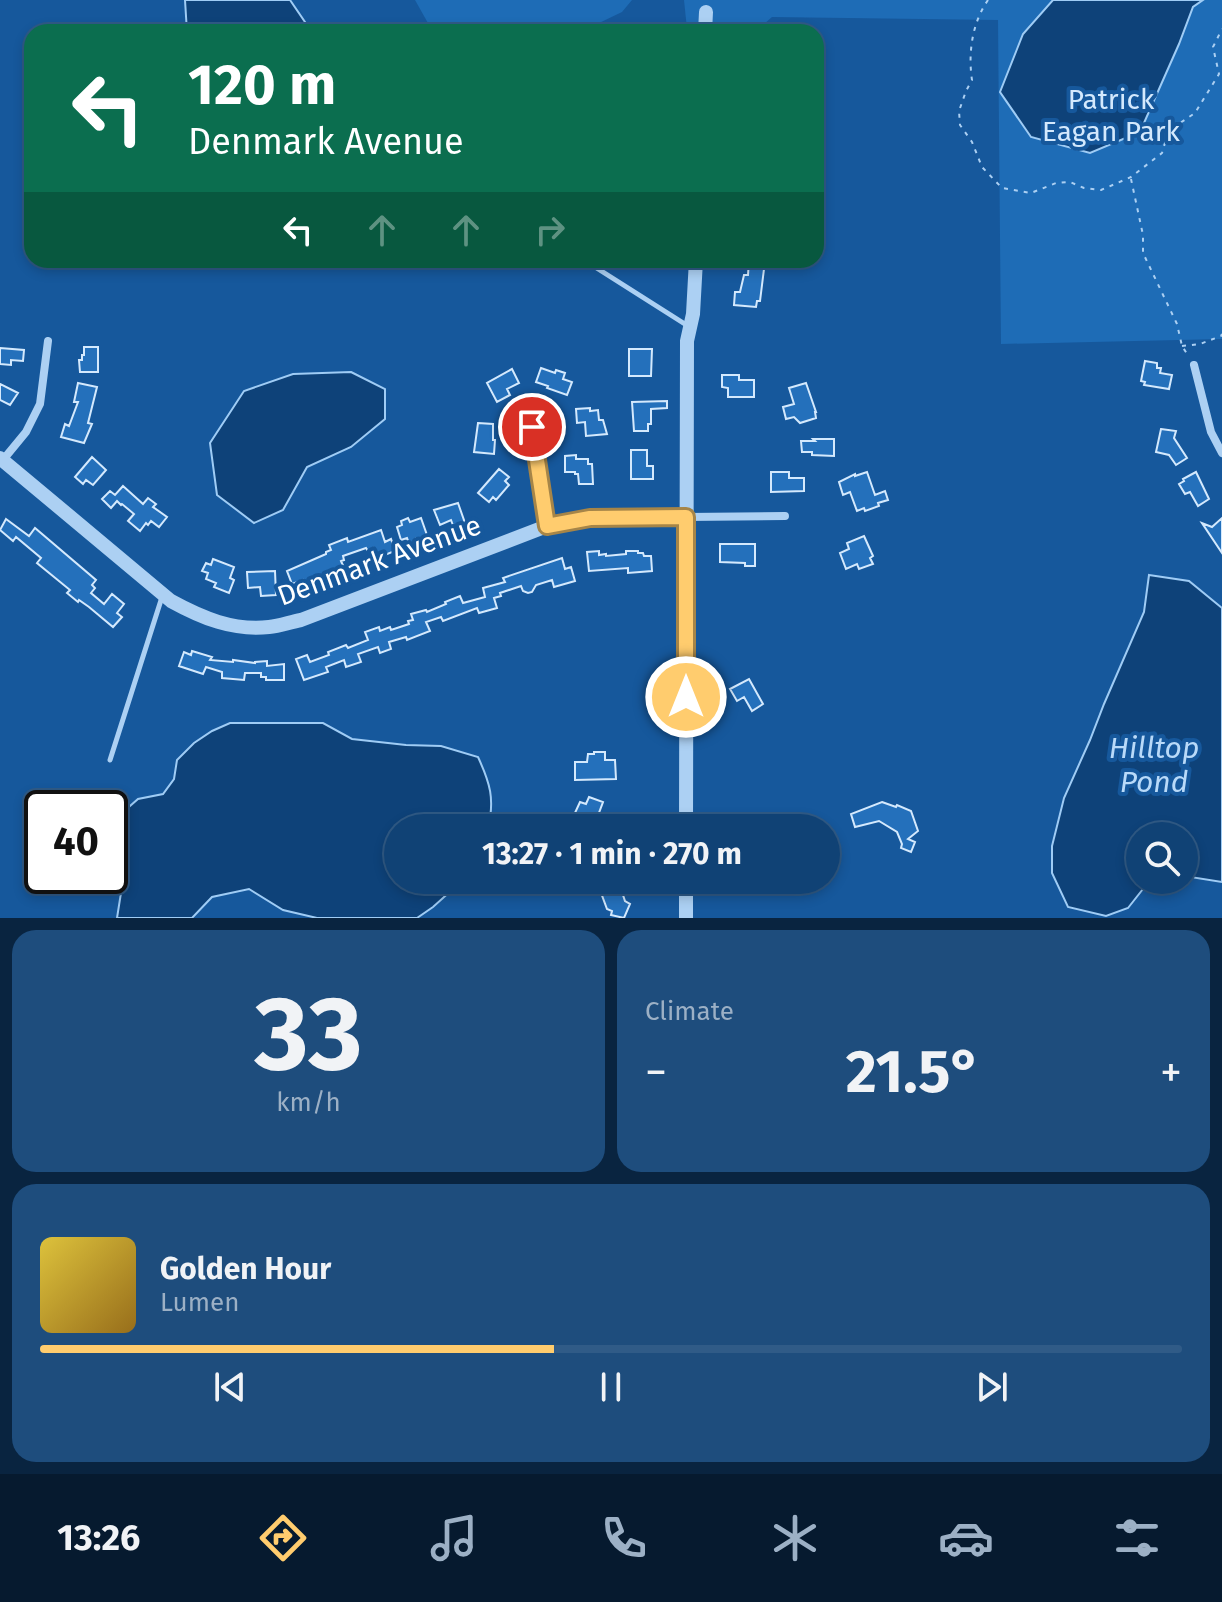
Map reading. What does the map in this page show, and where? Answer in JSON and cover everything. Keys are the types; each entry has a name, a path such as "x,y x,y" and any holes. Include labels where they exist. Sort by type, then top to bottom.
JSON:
{"street":[{"path":"705,24 706,12"},
{"path":"686,814 687,341 693,314 696,268"},
{"path":"2,459 26,432 40,404 48,341"},
{"path":"1194,365 1211,432 1222,453"},
{"path":"532,427 547,526"},
{"path":"1211,432 1222,429"},
{"name":"Denmark Avenue","path":"2,459 171,601 202,618 236,627 269,627 301,620 547,526 590,518 686,517"},
{"path":"686,517 785,516"},
{"path":"686,894 686,918"}],"lane":[{"path":"596,268 690,328"},
{"path":"110,760 163,595"}],"path":[{"path":"988,0 979,13 971,47 972,80 959,111 960,125 972,142 982,167 1002,188 1031,193 1056,183 1070,182 1101,190 1131,177 1162,153 1167,136 1195,113 1219,74 1213,47 1222,29"},
{"path":"1131,177 1143,235 1143,253 1177,324 1182,346 1194,365"},
{"path":"1182,346 1200,344 1222,334"}],"green space":[{"path":"415,0 632,0 622,12 597,24 428,24"},
{"name":"Patrick Eagan Park","path":"684,0 1222,0 1222,339 1001,344 998,20 772,17 764,24 686,24"}],"water":[{"path":"185,0 290,0 306,24 186,24"},
{"path":"1053,0 1203,0 1193,7 1140,132 1090,153 1031,137 1000,92 1023,34"},
{"path":"351,372 385,389 385,419 351,447 307,467 283,510 254,523 217,495 210,443 244,391 293,374"},
{"name":"Hilltop Pond","path":"1149,575 1189,581 1222,608 1222,882 1198,878 1198,822 1126,822 1126,894 1139,894 1128,908 1106,916 1068,907 1052,873 1052,846 1064,798 1144,612"},
{"path":"230,723 323,723 352,739 441,746 478,757 490,791 490,814 384,814 384,894 447,894 417,918 317,918 283,910 249,889 212,897 192,918 117,918 121,894 128,894 128,808 138,799 163,794 174,779 177,760 212,731"}],"building":[{"path":"748,268 764,268 760,301 757,301 756,307 734,305 735,292 740,292 744,275 748,275"},
{"path":"84,347 98,347 98,372 80,372 79,360 84,355"},
{"path":"0,348 24,350 23,361 11,360 11,365 0,364"},
{"path":"629,349 652,349 651,376 629,376"},
{"path":"1145,361 1157,363 1160,373 1172,375 1169,389 1144,385 1145,382 1141,381"},
{"path":"541,368 565,373 563,379 572,382 567,395 536,382"},
{"path":"512,369 519,383 507,389 510,395 497,402 487,383"},
{"path":"722,375 739,375 739,380 754,380 754,397 728,397 728,388 722,387"},
{"path":"78,383 97,387 88,423 92,424 84,443 61,437 78,402 74,402"},
{"path":"806,383 816,418 800,423 794,417 786,419 783,407 794,404 789,388"},
{"path":"0,384 18,393 10,405 0,400"},
{"path":"667,401 667,408 651,409 648,431 634,431 632,402"},
{"path":"590,408 590,411 598,410 599,420 603,420 607,434 586,436 585,422 577,423 576,409"},
{"path":"478,423 493,424 494,454 474,452"},
{"path":"1161,429 1176,431 1174,438 1187,458 1176,465 1169,455 1156,452"},
{"path":"813,439 834,439 834,456 802,452 801,441 815,441"},
{"path":"631,450 647,450 647,466 653,466 653,479 631,479"},
{"path":"576,455 576,459 588,459 588,464 592,464 593,484 579,484 578,474 565,472 565,456"},
{"path":"92,457 106,470 93,485 86,480 83,484 75,477"},
{"path":"499,469 509,477 505,481 509,485 496,500 493,497 489,502 478,493"},
{"path":"771,472 789,472 789,478 804,478 804,491 771,492"},
{"path":"867,472 875,495 885,491 888,500 865,511 864,508 857,511 850,492 843,495 839,482"},
{"path":"1196,472 1209,499 1198,506 1190,492 1185,494 1179,484"},
{"path":"123,486 143,504 148,498 156,504 153,507 167,517 159,527 151,521 140,531 128,521 134,514 117,501 111,508 102,499 110,491 115,495"},
{"path":"458,503 465,523 454,528 451,520 440,525 434,510"},
{"path":"408,518 410,522 421,518 428,538 417,542 415,538 417,544 410,546 407,538 401,540 397,527"},
{"path":"1222,518 1222,553 1202,523 1212,527"},
{"path":"6,519 29,536 35,528 96,580 91,593 104,604 112,594 124,604 117,613 122,617 113,627 67,593 70,590 37,563 41,558 16,537 13,541 0,530"},
{"path":"381,530 385,542 391,539 395,551 377,558 373,548 368,551 366,548 343,556 344,560 341,561 345,570 312,584 303,580 292,584 287,571 326,554 331,550 329,545"},
{"path":"864,536 873,556 870,558 873,564 859,569 857,564 846,569 840,553 849,549 847,543"},
{"path":"720,544 755,544 755,566 720,562"},
{"path":"599,551 599,555 606,556 638,551 644,556 651,556 652,571 628,573 628,568 589,571 587,552"},
{"path":"562,558 565,569 571,567 575,581 554,587 552,580 536,585 528,593 521,586 500,593 501,596 494,598 497,608 479,613 477,608 443,621 441,617 426,622 430,631 407,640 406,637 389,642 391,649 380,653 378,647 358,654 361,662 346,667 344,660 326,667 328,672 304,680 296,659 307,655 310,662 346,645 348,648 368,640 365,632 379,627 380,631 390,627 391,630 409,624 408,621 413,620 411,614 427,612 460,596 463,603 485,597 483,588"},
{"path":"213,559 234,567 230,578 234,580 229,593 214,587 216,583 206,579 208,573 202,571 206,563 211,565"},
{"path":"275,571 276,595 261,596 260,587 248,588 247,572"},
{"path":"192,651 212,657 210,660 267,661 267,666 284,664 284,680 266,680 261,673 245,673 244,680 222,678 222,672 206,667 203,674 179,666 184,652 191,655"},
{"path":"749,679 763,704 752,711 744,697 737,701 730,689"},
{"path":"605,752 605,760 615,760 616,779 575,780 575,762 587,762 588,754"},
{"path":"589,797 603,802 598,814 574,814 580,802 586,804"},
{"path":"882,802 911,811 918,831 908,839 915,842 911,852 901,848 897,832 879,821 855,827 851,814"},
{"path":"601,894 623,894 630,904 624,918 611,915 612,911 607,909"}],"route":[{"path":"532,427 547,526 590,518 686,517 686,697"}]}
